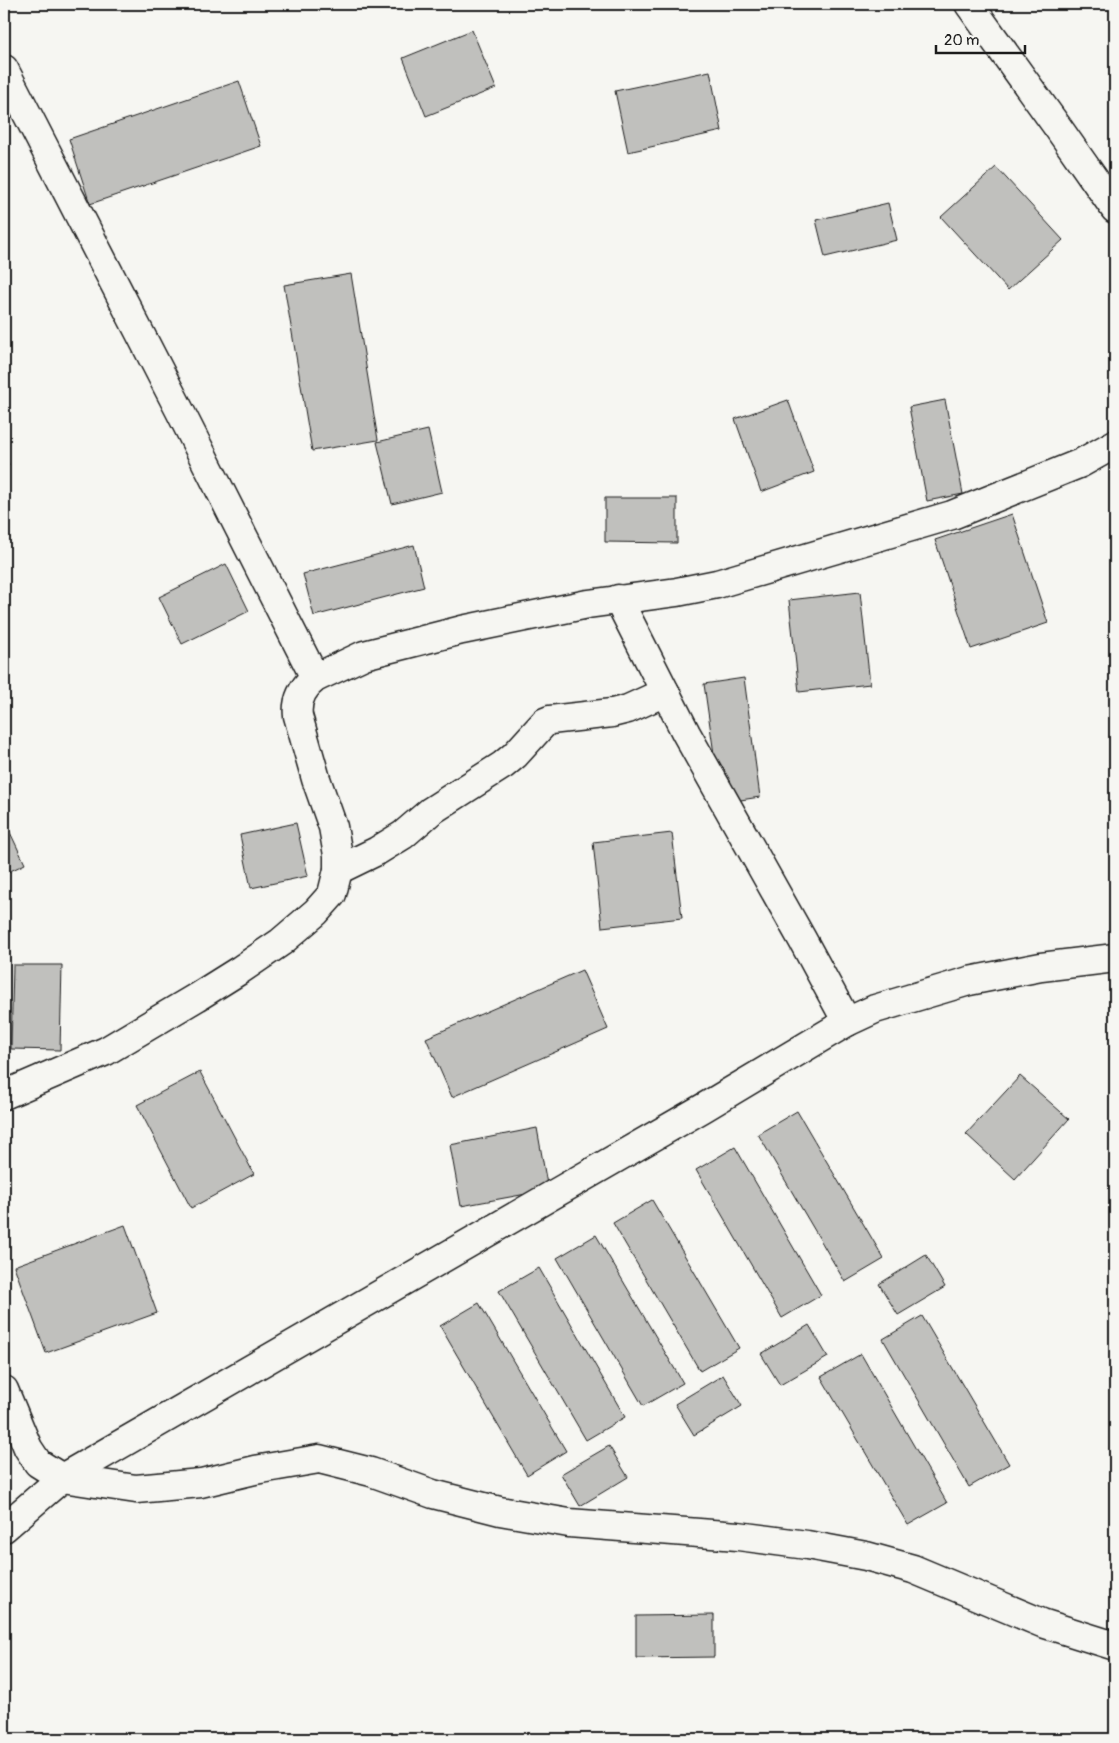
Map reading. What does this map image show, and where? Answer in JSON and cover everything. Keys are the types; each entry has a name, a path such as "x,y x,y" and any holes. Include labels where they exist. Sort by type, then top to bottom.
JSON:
{"street":[{"path":"969,4 1115,209"},
{"path":"4,69 180,410 315,678"},
{"path":"4,1095 106,1051 240,970 280,942 316,912 332,894 338,870 338,855 333,827 316,779 298,716 297,706 308,683 315,678 364,655 462,630 588,604 677,592 717,584 952,515 1081,463 1115,444"},
{"path":"618,600 686,733 847,1022"},
{"path":"338,870 377,851 403,835 430,812 503,765 515,755 540,726 550,720 612,713 628,709 665,692"},
{"path":"4,1528 62,1478 703,1108 847,1022 875,1009 969,981 1041,967 1115,958"},
{"path":"4,1390 28,1448 38,1463 62,1478 136,1489 201,1483 255,1470 319,1459 371,1472 434,1494 500,1511 569,1523 738,1536 807,1545 866,1556 913,1570 1042,1623 1115,1646"}],"building":[{"path":"472,30 496,88 426,116 403,58"},
{"path":"710,71 722,131 628,152 615,91"},
{"path":"239,81 261,146 90,204 69,139"},
{"path":"996,167 1063,240 1008,290 941,217"},
{"path":"888,203 897,240 825,257 816,220"},
{"path":"351,274 378,440 312,451 284,285"},
{"path":"788,400 814,472 761,492 735,419"},
{"path":"945,400 963,494 927,501 909,407"},
{"path":"428,430 442,492 392,504 377,442"},
{"path":"4,454 9,465 4,467"},
{"path":"605,498 677,498 677,543 605,542"},
{"path":"1012,514 1048,623 971,649 935,540"},
{"path":"414,545 424,587 314,616 303,574"},
{"path":"226,564 249,611 182,644 159,597"},
{"path":"860,592 870,684 799,692 789,600"},
{"path":"744,678 760,797 721,803 704,684"},
{"path":"296,823 308,876 251,888 240,835"},
{"path":"7,826 25,864 4,874 4,828"},
{"path":"672,833 682,918 602,927 593,842"},
{"path":"13,965 62,965 60,1050 11,1049"},
{"path":"582,970 608,1029 452,1097 426,1038"},
{"path":"200,1072 254,1174 191,1208 137,1105"},
{"path":"1020,1076 1069,1119 1015,1179 966,1134"},
{"path":"797,1111 884,1259 845,1282 758,1134"},
{"path":"537,1128 548,1190 461,1206 450,1145"},
{"path":"735,1147 821,1295 782,1318 696,1170"},
{"path":"652,1200 739,1348 700,1371 613,1223"},
{"path":"125,1225 157,1313 46,1353 14,1266"},
{"path":"596,1235 683,1383 643,1406 557,1258"},
{"path":"926,1255 945,1287 898,1315 879,1284"},
{"path":"539,1268 625,1417 586,1440 499,1291"},
{"path":"479,1303 566,1451 527,1475 440,1326"},
{"path":"922,1316 1009,1464 969,1487 883,1339"},
{"path":"809,1325 828,1357 780,1385 761,1354"},
{"path":"861,1354 947,1503 908,1525 821,1377"},
{"path":"723,1375 742,1406 694,1435 675,1404"},
{"path":"609,1446 628,1477 580,1506 561,1474"},
{"path":"714,1615 714,1657 636,1658 636,1616"}]}
